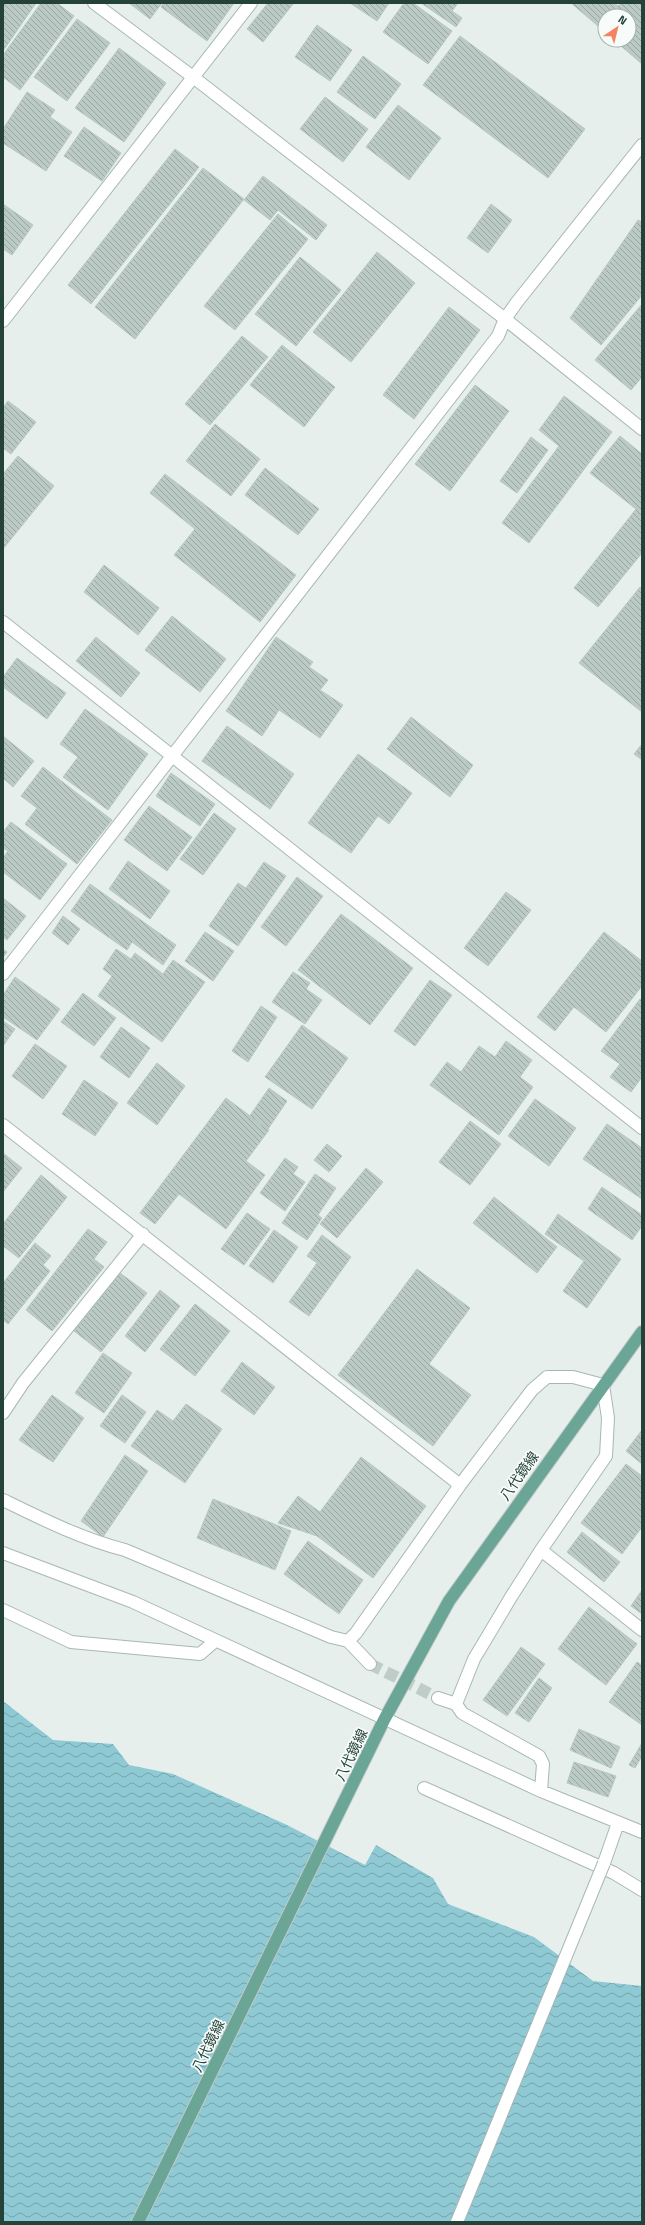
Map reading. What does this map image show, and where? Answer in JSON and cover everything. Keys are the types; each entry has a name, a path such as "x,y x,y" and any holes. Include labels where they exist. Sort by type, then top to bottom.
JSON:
{"main road":[{"name":"八代鏡線","path":"138,2222 384,1720 449,1601 642,1332"}],"street":[{"path":"94,3 193,77 505,318 642,429"},
{"path":"3,321 251,3"},
{"path":"3,974 498,336 505,318 642,145"},
{"path":"3,622 173,755 642,1128"},
{"path":"3,1125 460,1485"},
{"path":"3,1413 23,1383 142,1234"},
{"path":"348,1641 356,1633 460,1485 532,1390 547,1377 573,1377 603,1385 608,1418 606,1456 541,1550 474,1659 456,1704"},
{"path":"3,1500 50,1523 106,1545 125,1550 331,1637 348,1641 370,1664"},
{"path":"541,1550 642,1630"},
{"path":"3,1553 133,1602 384,1720 541,1791 642,1833"},
{"path":"3,1610 70,1642 200,1654 215,1641"},
{"path":"438,1698 456,1704 462,1713 539,1756 543,1764 541,1791"},
{"path":"424,1788 614,1873 642,1890"},
{"path":"457,2222 604,1862 618,1823"}],"water":[{"path":"3,1701 53,1740 113,1744 129,1765 173,1774 285,1824 365,1865 376,1845 433,1878 448,1904 534,1937 593,1981 642,1986 642,2222 3,2222"}],"building":[{"path":"3,3 36,3 3,51"},
{"path":"41,3 57,3 74,16 20,90 3,77 3,55"},
{"path":"129,3 162,3 150,19"},
{"path":"164,3 234,3 207,41 161,7"},
{"path":"268,3 293,4 263,42 247,29"},
{"path":"350,3 389,3 377,21"},
{"path":"404,3 413,3 452,31 428,64 383,32"},
{"path":"421,3 458,3 452,11 462,18 456,27"},
{"path":"571,3 614,3 618,6 621,3 642,3 642,64 623,48 637,48 637,8 597,8 597,25"},
{"path":"77,19 110,43 67,101 34,77"},
{"path":"317,25 352,50 330,81 295,57"},
{"path":"460,36 585,129 548,178 423,85"},
{"path":"119,48 166,83 124,142 75,108"},
{"path":"363,56 401,84 375,119 337,92"},
{"path":"27,92 55,110 50,117 72,132 46,171 3,143 3,129"},
{"path":"325,97 368,129 343,162 300,129"},
{"path":"398,105 441,138 409,180 366,147"},
{"path":"84,127 121,153 102,181 64,156"},
{"path":"175,149 199,167 91,304 68,285"},
{"path":"203,168 244,199 135,339 95,307"},
{"path":"263,176 327,225 316,240 278,210 270,220 244,200"},
{"path":"3,204 33,225 12,255 3,249"},
{"path":"491,204 512,220 488,253 467,238"},
{"path":"278,214 308,239 235,330 204,306"},
{"path":"638,220 642,222 642,295 601,345 570,318"},
{"path":"377,252 415,283 351,362 313,332"},
{"path":"300,257 341,290 296,346 255,314"},
{"path":"642,304 642,377 631,390 595,360"},
{"path":"449,307 480,330 414,419 383,395"},
{"path":"242,336 268,357 210,425 185,404"},
{"path":"282,345 335,387 304,427 250,385"},
{"path":"475,385 509,411 450,491 415,464"},
{"path":"564,396 612,432 529,543 502,523 559,446 539,430"},
{"path":"8,401 36,422 11,454 3,448 3,408"},
{"path":"215,424 260,459 231,496 186,461"},
{"path":"620,436 642,454 642,553 598,607 574,588 636,509 590,473"},
{"path":"531,437 548,450 517,493 500,481"},
{"path":"18,456 54,486 3,549 3,474"},
{"path":"265,468 319,509 298,535 245,495"},
{"path":"165,474 296,575 260,622 174,555 195,529 150,493"},
{"path":"104,565 159,608 138,635 84,592"},
{"path":"640,587 642,589 642,712 579,663"},
{"path":"172,616 226,659 200,692 145,650"},
{"path":"96,637 140,673 121,697 76,661"},
{"path":"276,637 313,662 309,667 328,680 320,690 343,705 320,738 279,710 262,736 226,711"},
{"path":"17,658 66,693 47,719 3,687 3,677"},
{"path":"85,709 148,754 108,810 63,777 78,757 60,744"},
{"path":"411,717 473,765 450,797 387,749"},
{"path":"227,726 294,774 270,809 202,761"},
{"path":"3,736 34,761 13,787 3,778"},
{"path":"642,744 642,760 634,754"},
{"path":"358,754 412,793 389,824 378,816 351,853 308,823"},
{"path":"43,767 112,820 77,864 25,824 37,808 21,796"},
{"path":"171,773 215,804 200,826 156,796"},
{"path":"149,806 192,837 167,871 124,840"},
{"path":"214,813 236,829 203,875 180,859"},
{"path":"11,822 67,864 40,900 3,872 3,858 8,851 3,848 3,832"},
{"path":"128,861 170,891 150,919 109,889"},
{"path":"264,862 286,876 238,946 209,926 238,883 246,888"},
{"path":"297,877 323,896 286,946 261,927"},
{"path":"90,884 176,945 163,965 132,942 127,950 71,911"},
{"path":"506,892 531,910 488,966 464,948"},
{"path":"3,898 26,916 7,940 3,937"},
{"path":"341,914 413,968 370,1025 298,970"},
{"path":"63,916 80,929 68,945 52,933"},
{"path":"205,932 234,951 213,981 185,961"},
{"path":"604,932 642,961 642,986 606,1032 574,1007 555,1031 537,1017"},
{"path":"3,949 7,952 3,957"},
{"path":"116,949 131,959 135,953 163,974 173,960 205,982 162,1042 98,996 112,976 103,969"},
{"path":"293,972 310,983 306,989 322,1000 305,1024 272,1002"},
{"path":"15,977 60,1009 37,1040 3,1017 3,995"},
{"path":"430,980 452,995 415,1046 394,1031"},
{"path":"83,993 116,1018 94,1046 61,1022"},
{"path":"640,999 642,1000 642,1077 631,1092 610,1077 620,1064 601,1051"},
{"path":"261,1006 277,1017 248,1062 232,1051"},
{"path":"3,1021 15,1029 3,1046"},
{"path":"302,1025 348,1058 312,1109 265,1077"},
{"path":"121,1027 150,1048 129,1078 100,1057"},
{"path":"506,1041 532,1060 520,1077 533,1087 499,1135 430,1085 447,1062 461,1072 479,1046 495,1057"},
{"path":"35,1044 67,1066 43,1099 12,1076"},
{"path":"157,1063 185,1086 157,1125 127,1103"},
{"path":"84,1080 118,1103 95,1136 62,1114"},
{"path":"269,1088 287,1101 268,1129 249,1117"},
{"path":"226,1098 269,1130 246,1161 265,1175 226,1229 179,1194 155,1224 140,1213"},
{"path":"535,1099 576,1128 549,1166 508,1136"},
{"path":"470,1121 501,1144 470,1185 439,1162"},
{"path":"607,1124 642,1148 642,1199 583,1159"},
{"path":"327,1144 342,1156 329,1172 314,1160"},
{"path":"3,1153 22,1168 3,1192"},
{"path":"285,1158 298,1167 293,1174 305,1182 285,1211 260,1193"},
{"path":"366,1168 383,1182 337,1238 320,1224"},
{"path":"315,1174 336,1188 318,1215 322,1218 307,1240 282,1223"},
{"path":"41,1175 67,1197 19,1258 3,1246 3,1224"},
{"path":"602,1187 642,1215 642,1226 632,1240 588,1209"},
{"path":"494,1197 557,1247 537,1273 473,1223"},
{"path":"247,1213 270,1229 244,1265 221,1249"},
{"path":"558,1214 621,1259 587,1308 563,1291 584,1261 545,1234"},
{"path":"88,1229 107,1242 94,1259 104,1267 52,1331 26,1310"},
{"path":"274,1230 298,1247 273,1283 249,1266"},
{"path":"322,1235 351,1257 309,1316 289,1302 317,1263 307,1256"},
{"path":"35,1243 51,1256 43,1265 50,1271 8,1324 3,1320 3,1283"},
{"path":"417,1269 470,1308 429,1364 471,1395 433,1446 338,1375"},
{"path":"120,1273 147,1293 101,1352 74,1331"},
{"path":"160,1290 180,1306 145,1352 125,1336"},
{"path":"195,1304 230,1331 195,1376 160,1349"},
{"path":"103,1353 132,1373 104,1413 75,1393"},
{"path":"242,1362 275,1387 254,1415 221,1391"},
{"path":"52,1395 84,1418 53,1462 19,1440"},
{"path":"122,1395 146,1412 125,1443 100,1426"},
{"path":"186,1404 222,1429 185,1483 131,1446 157,1410 173,1421"},
{"path":"642,1430 642,1464 626,1451"},
{"path":"125,1455 148,1471 103,1537 81,1521"},
{"path":"361,1457 426,1506 373,1578 317,1536 278,1523 298,1496 320,1512"},
{"path":"626,1464 642,1476 642,1527 622,1554 581,1523"},
{"path":"213,1499 291,1531 275,1570 197,1538"},
{"path":"582,1532 620,1562 604,1582 567,1552"},
{"path":"308,1541 363,1580 339,1614 284,1574"},
{"path":"642,1590 642,1614 631,1606"},
{"path":"589,1607 637,1644 606,1685 558,1649"},
{"path":"521,1647 545,1664 507,1716 483,1700"},
{"path":"637,1662 642,1665 642,1725 609,1702"},
{"path":"539,1678 552,1688 529,1722 515,1713"},
{"path":"579,1729 620,1747 611,1768 570,1750"},
{"path":"642,1743 642,1756 635,1768 629,1765"},
{"path":"574,1762 616,1776 608,1797 567,1783"}],"tunnel":[{"path":"370,1664 438,1698"}]}
